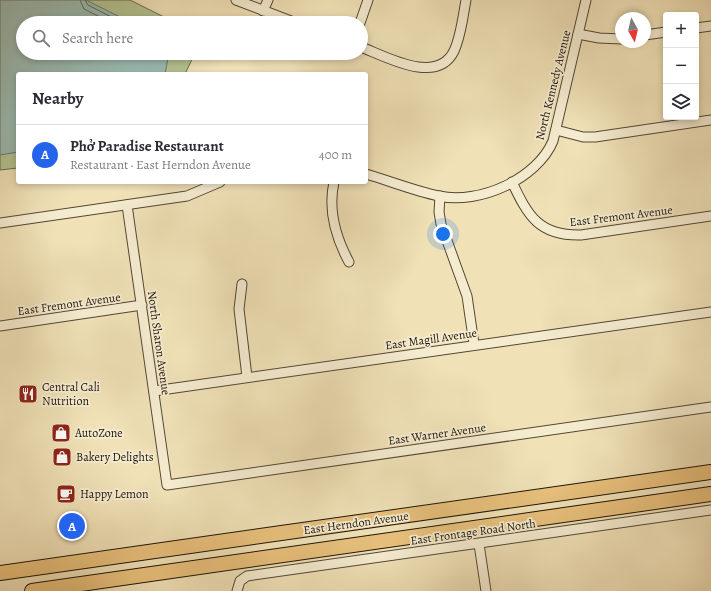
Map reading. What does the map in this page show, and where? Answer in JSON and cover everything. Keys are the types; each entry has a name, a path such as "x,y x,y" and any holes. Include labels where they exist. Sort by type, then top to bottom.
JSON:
{"main road":[{"name":"East Herndon Avenue","path":"0,573 711,472"},
{"name":"East Herndon Avenue","path":"32,591 711,494"}],"street":[{"path":"236,0 277,16"},
{"path":"263,11 268,0"},
{"path":"362,16 368,0"},
{"path":"368,50 412,66 426,68 439,65 446,61 454,51 466,0"},
{"name":"North Kennedy Avenue","path":"368,175 440,196 472,196 491,191 530,172 544,158 549,150 556,130 586,0"},
{"path":"699,28 711,26"},
{"path":"651,34 663,32"},
{"path":"578,34 599,38 615,39"},
{"path":"556,130 583,137 595,137 711,120"},
{"name":"East Fremont Avenue","path":"512,182 522,204 536,223 564,235 581,235 711,216"},
{"path":"0,223 187,196 215,184"},
{"path":"334,184 334,220 339,244 349,262"},
{"path":"440,196 439,212 441,224 467,296 474,344"},
{"name":"North Sharon Avenue","path":"128,205 167,485"},
{"path":"242,284 239,309 247,377"},
{"name":"East Fremont Avenue","path":"0,326 142,305"},
{"name":"East Magill Avenue","path":"154,391 474,344 711,312"},
{"name":"East Warner Avenue","path":"167,485 711,406"},
{"name":"East Frontage Road North","path":"237,591 240,581 247,576 711,510"},
{"path":"480,544 486,591"}],"green space":[{"path":"0,0 130,0 162,16 16,16 16,60 192,60 186,72 16,72 16,168 0,170"}],"water":[{"path":"0,0 86,0 118,16 16,16 16,60 168,60 165,72 16,72 16,152 0,155"}],"place":[{"name":"Central Cali Nutrition","path":"28,394"},
{"name":"AutoZone","path":"61,433"},
{"name":"Bakery Delights","path":"62,457"},
{"name":"Happy Lemon","path":"66,494"},
{"name":"Phở Paradise Restaurant","path":"72,526"}]}
